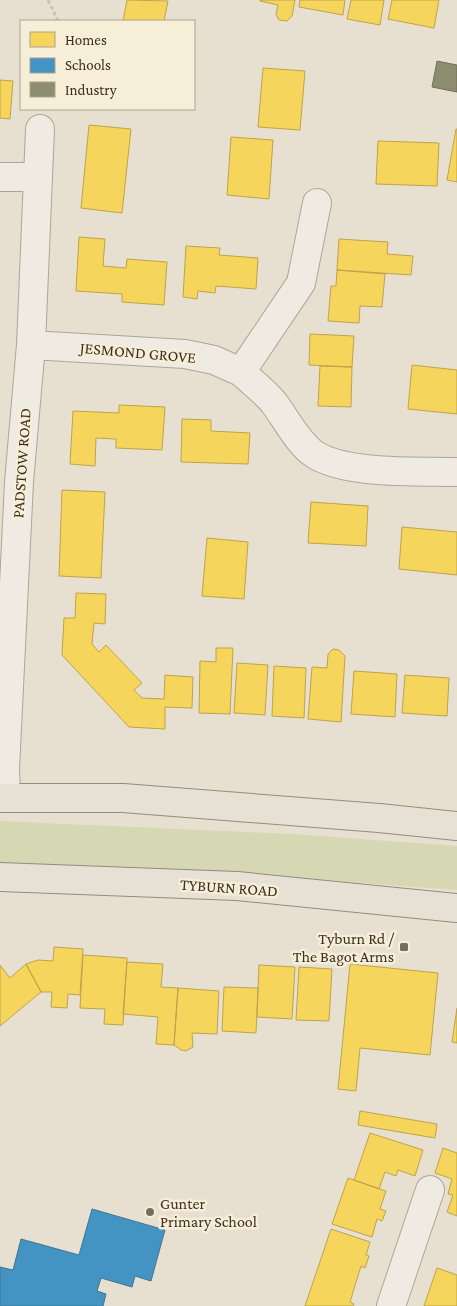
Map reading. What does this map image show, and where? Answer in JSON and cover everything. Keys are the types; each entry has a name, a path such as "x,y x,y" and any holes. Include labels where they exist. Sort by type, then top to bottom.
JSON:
{"main road":[{"path":"3,798 123,798 457,826"},
{"name":"TYBURN ROAD","path":"0,877 237,886 457,908"}],"street":[{"name":"PADSTOW ROAD","path":"3,798 9,481 32,345 40,129"},
{"path":"0,177 38,178"},
{"path":"241,372 300,283 317,203"},
{"name":"JESMOND GROVE","path":"32,345 185,354 214,360 241,372 274,402 292,431 314,454 343,466 376,470 457,472"},
{"path":"391,1306 430,1190"}],"path":[{"path":"48,0 58,20"}],"green space":[{"path":"0,821 292,834 457,846 457,890 150,868 0,865"}],"building: Homes":[{"path":"127,0 168,1 164,20 123,20"},
{"path":"260,0 295,0 292,16 287,21 279,20 276,14 278,5"},
{"path":"300,0 345,0 343,15 299,7"},
{"path":"351,0 384,0 380,25 347,19"},
{"path":"392,0 439,0 434,28 388,19"},
{"path":"263,68 305,71 300,130 258,127"},
{"path":"0,80 13,81 10,119 0,118"},
{"path":"89,125 131,129 122,213 81,208"},
{"path":"457,129 457,182 447,180"},
{"path":"231,137 273,140 269,199 227,195"},
{"path":"378,141 439,143 437,186 376,184"},
{"path":"79,237 105,239 103,266 126,268 127,259 167,262 164,305 122,302 122,294 76,291"},
{"path":"339,239 388,242 387,254 413,256 411,275 337,270"},
{"path":"186,246 220,248 219,255 258,258 256,289 216,286 215,293 198,291 197,299 183,297"},
{"path":"337,270 385,274 382,307 360,306 359,323 328,321 331,286 336,286"},
{"path":"310,334 354,336 352,367 309,365"},
{"path":"412,365 457,370 457,414 408,409"},
{"path":"320,366 352,367 351,407 318,406"},
{"path":"119,405 165,407 162,450 116,448 116,439 96,438 95,466 70,464 73,411 119,413"},
{"path":"182,419 211,420 211,431 250,433 248,464 181,462"},
{"path":"62,490 105,492 101,578 59,576"},
{"path":"311,502 368,506 366,546 308,543"},
{"path":"402,527 457,532 457,575 399,569"},
{"path":"207,538 248,542 244,599 202,596"},
{"path":"76,593 106,594 105,624 94,623 92,644 99,652 106,645 142,683 134,690 142,698 164,699 165,675 193,677 192,708 165,707 165,729 129,727 62,655 64,618 75,618"},
{"path":"216,648 233,648 230,714 199,713 200,661 216,662"},
{"path":"333,649 339,650 345,656 341,722 308,719 312,667 327,668 328,654"},
{"path":"237,663 268,665 265,715 234,713"},
{"path":"274,666 306,668 304,718 272,716"},
{"path":"354,671 397,674 395,717 351,714"},
{"path":"405,675 449,678 447,716 402,713"},
{"path":"54,947 83,949 80,995 68,994 67,1008 51,1007 52,992 41,992 26,964 38,960 53,961"},
{"path":"83,955 127,958 123,1025 104,1024 105,1009 80,1008"},
{"path":"127,962 163,964 161,987 178,988 174,1045 156,1044 158,1017 123,1014"},
{"path":"26,964 41,992 0,1026 0,965 10,978"},
{"path":"350,964 438,973 430,1055 360,1048 356,1091 338,1089"},
{"path":"259,965 295,967 292,1019 257,1017"},
{"path":"299,967 332,969 329,1021 296,1020"},
{"path":"224,987 258,988 256,1033 222,1031"},
{"path":"178,988 219,991 217,1034 192,1033 193,1047 186,1051 174,1045"},
{"path":"457,1008 457,1043 452,1042"},
{"path":"360,1111 437,1124 435,1138 358,1125"},
{"path":"370,1133 423,1150 415,1176 398,1170 396,1176 385,1172 379,1189 354,1180"},
{"path":"443,1148 457,1153 457,1216 447,1212 453,1195 448,1194 452,1179 435,1173"},
{"path":"348,1178 386,1191 380,1209 386,1211 382,1221 377,1219 372,1237 332,1224"},
{"path":"331,1229 370,1242 366,1255 369,1256 365,1268 361,1266 350,1302 354,1304 353,1306 305,1306"},
{"path":"437,1268 457,1275 457,1306 424,1306"}],"building: Schools":[{"path":"92,1209 165,1230 151,1281 135,1276 132,1287 101,1278 97,1291 106,1294 103,1306 0,1306 0,1267 13,1270 21,1239 79,1255"}],"building: Industry":[{"path":"437,61 457,65 457,92 432,87"}],"place":[{"name":"Tyburn Rd / The Bagot Arms","path":"404,947"},
{"name":"Gunter Primary School","path":"150,1212"}]}
